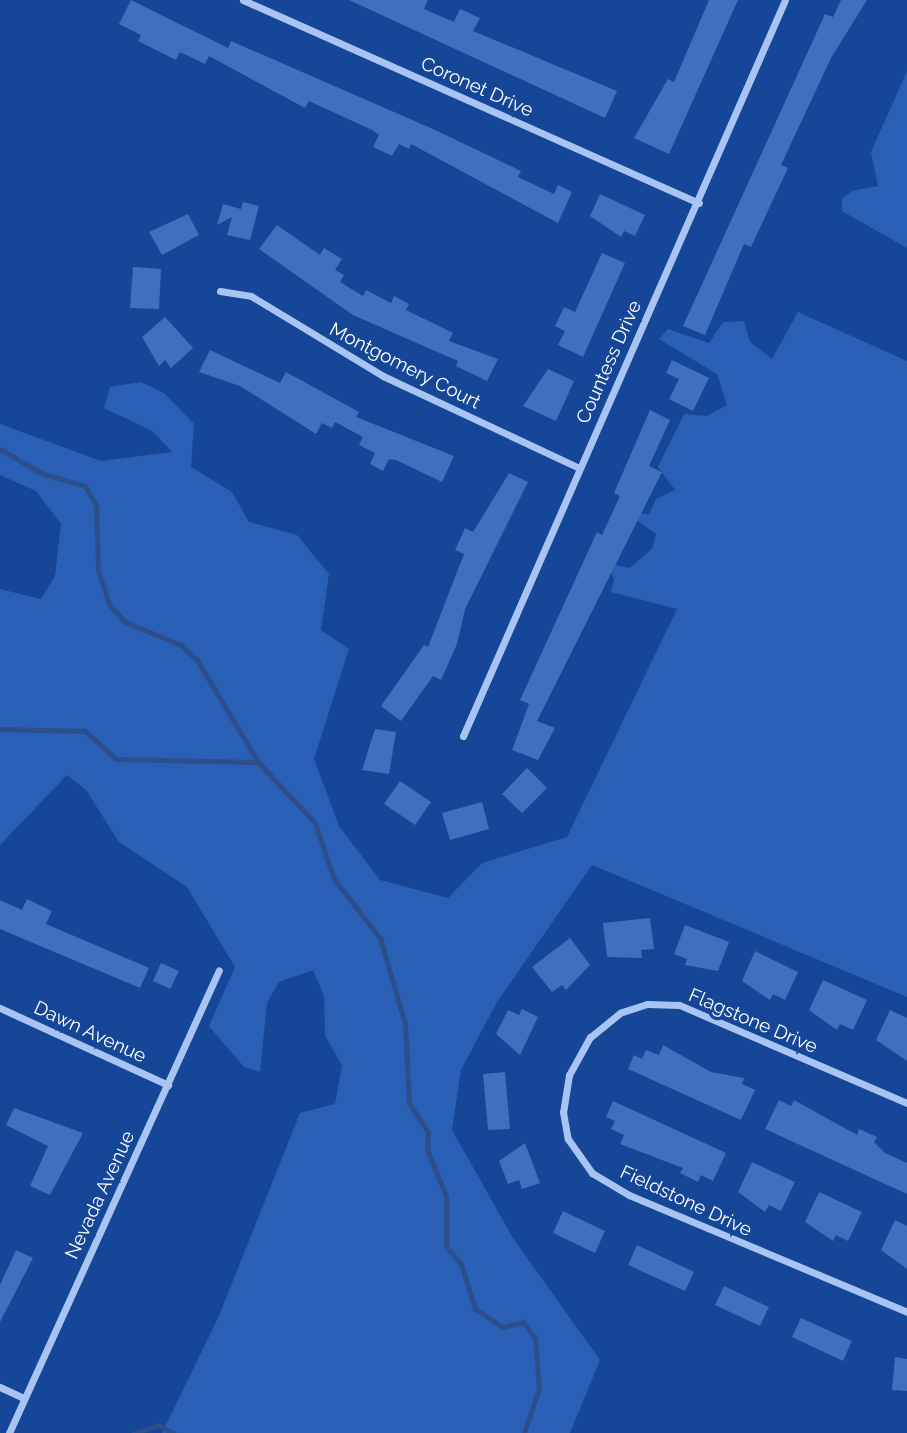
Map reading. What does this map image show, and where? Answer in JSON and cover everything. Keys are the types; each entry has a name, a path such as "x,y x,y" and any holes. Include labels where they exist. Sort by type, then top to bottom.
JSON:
{"street":[{"name":"Coronet Drive","path":"243,0 699,203"},
{"name":"Countess Drive","path":"463,736 579,468 699,203 785,0"},
{"name":"Montgomery Court","path":"220,291 251,296 383,376 579,468"},
{"name":"Nevada Avenue","path":"9,1433 219,970"},
{"name":"Flagstone Drive","path":"590,1037 620,1013 647,1004 679,1005 907,1102"},
{"name":"Dawn Avenue","path":"0,1008 168,1085"},
{"name":"Fieldstone Drive","path":"590,1037 569,1075 564,1112 569,1139 592,1173 629,1195 907,1312"},
{"path":"0,1387 24,1398"}],"shaded area":[{"path":"907,71 907,248 842,211 842,199 852,191 878,186 871,152"},
{"path":"798,312 907,361 907,997 592,865 497,1002 461,1070 452,1130 513,1238 600,1360 570,1433 162,1433 218,1318 300,1113 335,1104 342,1065 325,1036 324,996 313,970 279,982 267,1003 260,1072 244,1067 209,1026 235,967 187,887 119,842 86,790 67,775 0,845 0,589 41,599 55,576 61,524 36,491 0,475 0,424 101,461 172,452 152,431 104,408 110,387 141,382 165,394 194,424 191,467 232,492 249,522 297,535 329,574 321,630 349,649 314,759 339,826 380,880 448,898 482,863 567,837 677,609 611,592 614,579 607,563 630,568 652,549 656,534 628,514 649,514 656,499 675,490 658,467 684,414 707,416 727,405 717,374 659,339 668,329 709,343 723,322 744,321 750,342 772,359"}],"building":[{"path":"131,0 228,48 231,41 433,129 521,171 518,177 554,194 558,185 572,192 558,223 411,144 409,149 399,144 392,156 373,147 379,135 372,130 309,101 305,108 209,56 205,64 180,52 176,60 138,41 141,35 119,24"},
{"path":"349,0 428,0 424,9 454,22 460,9 480,18 473,31 617,91 605,118"},
{"path":"709,0 738,0 669,154 634,138 668,79 674,82"},
{"path":"841,0 867,0 831,58 781,165 788,168 751,247 744,244 705,335 683,326 825,14 833,17"},
{"path":"600,194 645,215 635,236 624,231 621,237 590,216"},
{"path":"243,202 259,206 250,240 227,235 232,217 217,225 223,204 241,209"},
{"path":"188,214 199,235 162,255 149,232"},
{"path":"277,225 320,255 324,248 342,259 335,270 344,275 340,282 363,296 366,290 391,303 394,296 409,304 406,310 453,333 449,341 498,359 487,381 456,366 458,361 353,315 259,249"},
{"path":"602,253 625,263 583,357 558,345 565,331 555,326 564,307 575,312"},
{"path":"133,267 161,269 159,309 130,308"},
{"path":"165,317 193,348 171,368 165,360 159,366 142,337"},
{"path":"210,350 280,383 286,372 359,412 356,417 454,456 442,482 396,460 389,459 383,471 370,464 375,453 359,445 363,437 335,422 332,428 322,423 316,434 240,386 199,372"},
{"path":"672,360 709,378 693,411 669,399 679,379 666,373"},
{"path":"548,369 574,381 556,421 523,406"},
{"path":"650,410 670,420 649,466 662,472 537,721 555,728 538,760 512,750 529,704 520,700 597,532 602,535 620,496 614,493"},
{"path":"509,473 528,482 465,609 457,644 441,680 433,676 401,721 381,706 424,645 428,647 464,554 455,550 465,528 473,532"},
{"path":"375,729 396,732 389,774 362,770"},
{"path":"527,768 547,788 522,813 502,794"},
{"path":"400,781 431,802 415,825 384,804"},
{"path":"482,802 489,829 450,840 442,813"},
{"path":"27,899 52,911 46,924 149,968 140,988 0,929 0,900 22,910"},
{"path":"650,918 654,949 641,950 642,958 607,957 603,923"},
{"path":"685,925 729,942 718,971 685,965 687,959 674,954"},
{"path":"570,938 590,965 566,990 562,985 552,992 532,967"},
{"path":"755,951 798,972 785,1000 773,994 770,1000 742,981"},
{"path":"161,963 179,971 170,989 153,981"},
{"path":"823,980 867,1000 853,1030 840,1024 837,1030 809,1010"},
{"path":"522,1009 538,1017 520,1055 496,1034 508,1010 519,1015"},
{"path":"890,1010 907,1018 907,1061 876,1040"},
{"path":"663,1045 711,1072 744,1078 742,1084 755,1090 741,1120 628,1069 634,1055 642,1059 646,1050 659,1055"},
{"path":"505,1072 510,1129 488,1130 483,1074"},
{"path":"779,1100 791,1106 794,1100 857,1135 859,1129 877,1137 874,1142 885,1153 907,1163 907,1194 765,1129"},
{"path":"613,1101 726,1153 713,1181 701,1175 698,1182 680,1173 683,1168 620,1144 624,1135 611,1129 615,1121 606,1117"},
{"path":"14,1108 83,1133 50,1195 30,1186 48,1146 6,1125"},
{"path":"525,1143 540,1183 522,1189 519,1180 508,1184 499,1161"},
{"path":"752,1162 795,1182 781,1211 769,1205 765,1212 738,1192"},
{"path":"819,1192 862,1212 848,1241 836,1235 833,1241 805,1222"},
{"path":"563,1211 605,1231 595,1253 553,1233"},
{"path":"895,1220 907,1226 907,1269 881,1250"},
{"path":"637,1245 694,1272 685,1291 628,1265"},
{"path":"16,1250 33,1258 0,1322 0,1285"},
{"path":"724,1286 769,1307 760,1326 715,1305"},
{"path":"801,1318 852,1341 843,1361 792,1337"},
{"path":"895,1357 907,1359 907,1391 892,1390"}],"waterway":[{"path":"0,449 41,473 85,486 96,506 98,570 109,604 125,622 181,645 197,660 258,762 315,823 334,879 380,938 405,1024 409,1103 428,1132 427,1149 446,1196 446,1246 461,1264 475,1309 503,1327 523,1322 535,1338 539,1388 524,1433"},
{"path":"0,729 85,731 116,759 258,762"},
{"path":"134,1433 158,1425 173,1433"}]}
